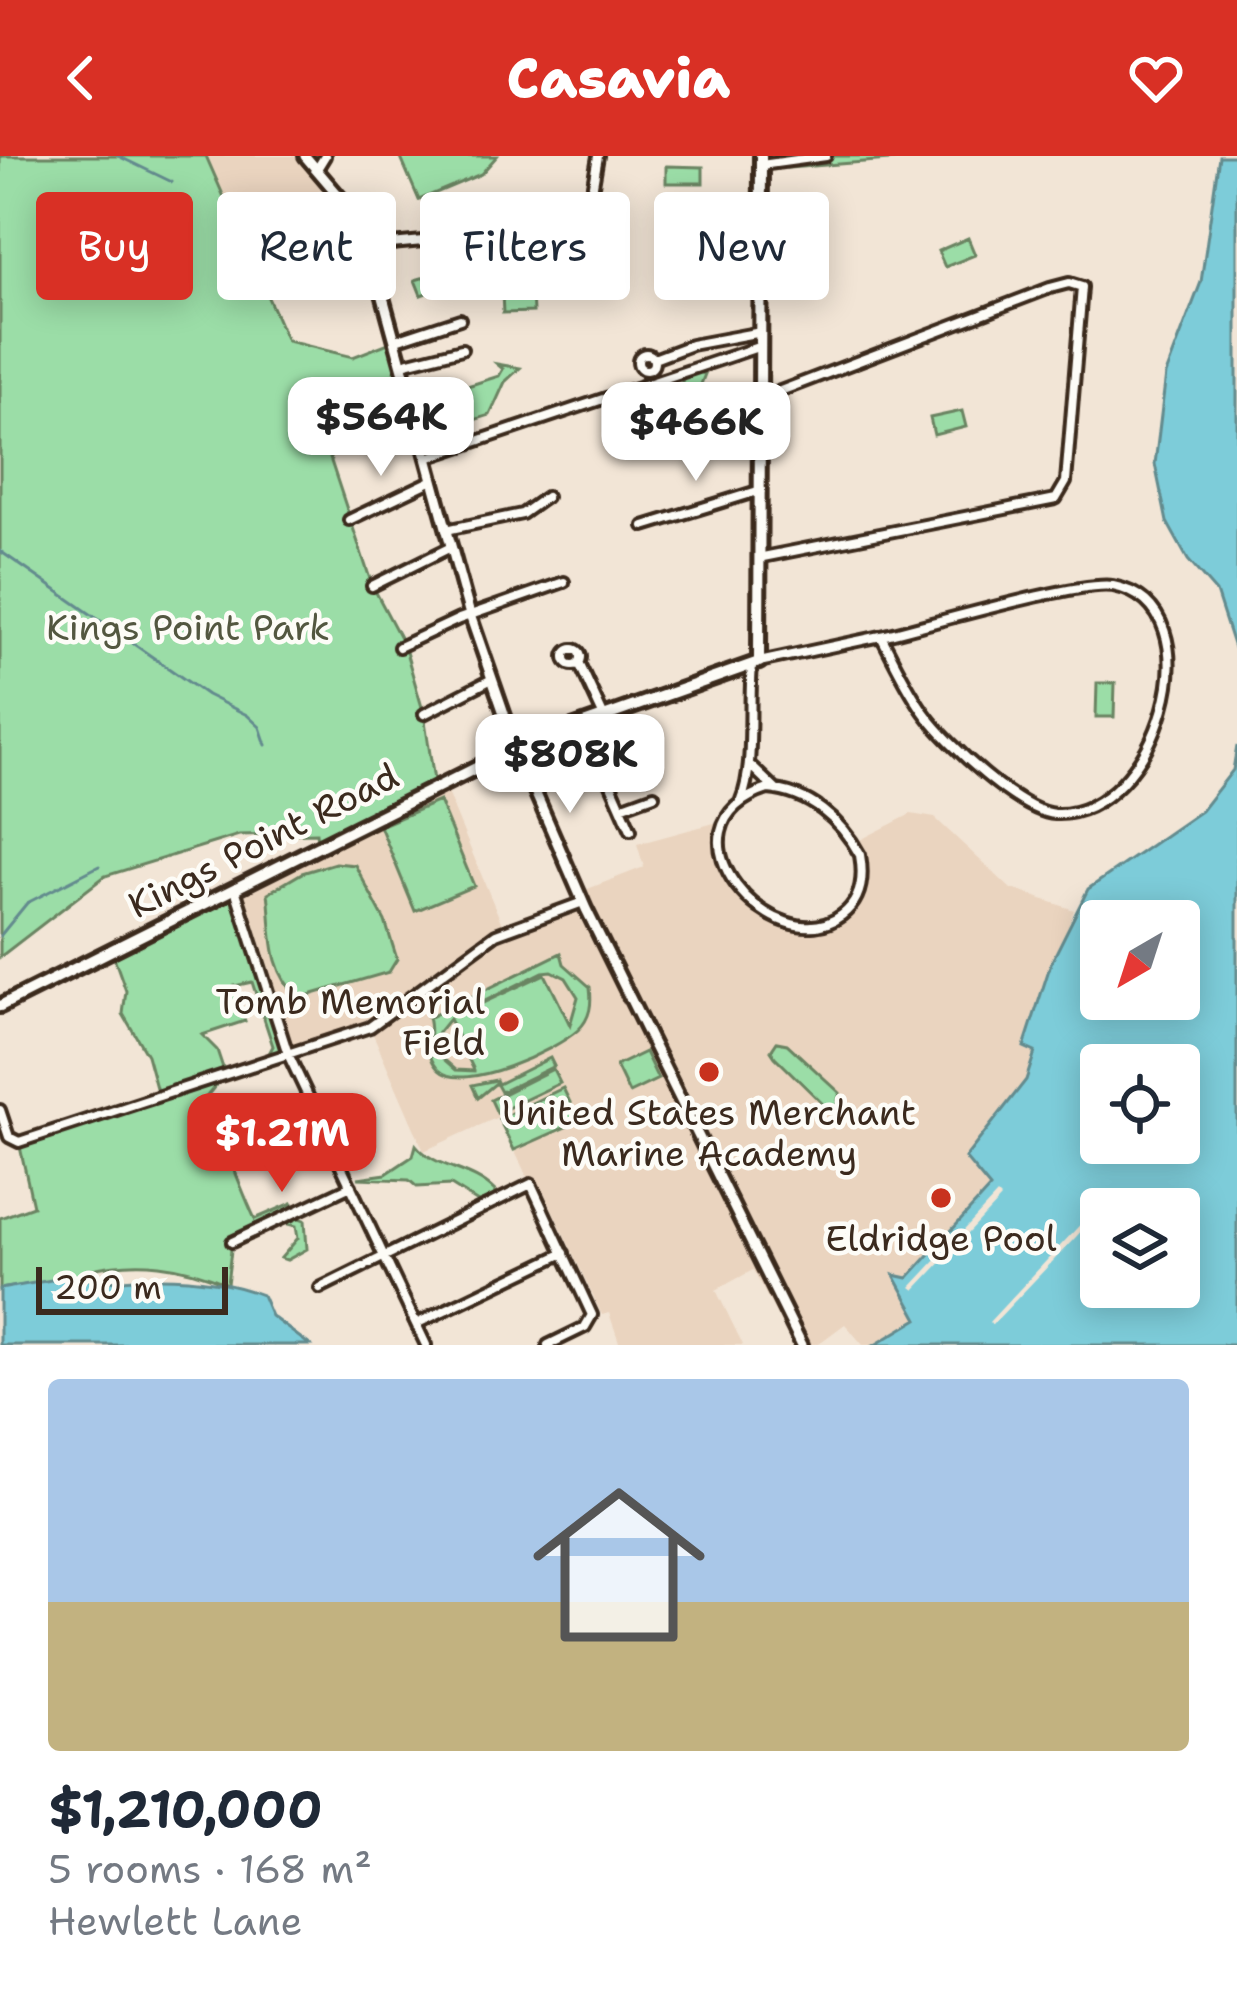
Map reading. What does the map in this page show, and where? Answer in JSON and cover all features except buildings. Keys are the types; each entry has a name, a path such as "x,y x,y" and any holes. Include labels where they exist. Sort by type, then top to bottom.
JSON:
{"main road":[{"path":"756,664 763,557 761,161"},
{"name":"Kings Point Road","path":"0,1006 516,748 756,664"}],"street":[{"path":"305,156 337,192"},
{"path":"317,170 325,156"},
{"path":"592,192 598,156"},
{"path":"761,161 826,156"},
{"path":"762,398 1059,285 1082,287 1066,482 1057,499 763,557"},
{"path":"385,300 470,615 516,748 583,902 802,1345"},
{"path":"396,340 460,320"},
{"path":"654,359 691,345 761,339"},
{"path":"427,458 761,339"},
{"path":"402,364 462,349"},
{"path":"349,520 433,480"},
{"path":"644,526 762,490"},
{"path":"446,530 532,511 546,497"},
{"path":"372,586 451,547"},
{"path":"399,647 470,615 564,582"},
{"path":"751,766 776,790 823,811 860,855 862,882 855,901 822,926 775,917 730,878 719,842 727,818 741,800 751,766 746,736 756,664 1083,587 1127,590 1150,607 1166,638 1160,728 1139,764 1100,797 1069,813 1042,812 1018,799 937,729 881,636"},
{"path":"579,663 604,717"},
{"path":"424,714 490,680"},
{"path":"584,723 631,830"},
{"path":"741,800 776,790"},
{"path":"621,807 654,795"},
{"path":"235,889 288,1054 426,1345"},
{"path":"0,1110 9,1137 19,1142 370,1027 496,934 583,902"},
{"path":"320,1288 530,1184 592,1316 585,1327 548,1345"},
{"path":"232,1243 351,1186"},
{"path":"416,1324 564,1253"}],"shaded area":[{"path":"206,156 305,156 330,184 318,192 220,192"},
{"name":"United States Merchant Marine Academy","path":"443,783 504,929 582,902 585,890 644,867 637,844 718,822 714,859 733,892 782,928 823,932 847,919 865,890 867,861 858,841 911,814 935,818 1010,888 1074,910 1024,1046 1035,1052 985,1327 906,1326 875,1345 863,1345 845,1324 818,1344 793,1345 753,1270 716,1290 743,1345 620,1345 609,1313 602,1315 543,1190 535,1193 498,1117 424,1151 370,1027 288,1054 235,889"}],"green space":[{"name":"Kings Point Park","path":"0,156 206,156 222,192 217,192 217,300 269,300 287,341 353,357 396,340 407,384 318,422 372,585 404,645 424,714 435,787 318,847 316,833 239,835 105,876 0,957"},
{"path":"400,156 497,156 481,174 438,192 420,192 419,200"},
{"path":"801,156 940,156 789,168"},
{"path":"666,166 703,167 703,183 666,183"},
{"path":"968,238 975,255 945,267 938,251"},
{"path":"502,300 532,300 533,312 503,313"},
{"path":"497,364 520,368 505,382 490,415 441,430 428,447 426,431 444,410 417,402 499,376 503,369"},
{"path":"687,368 705,374 692,407 675,401"},
{"path":"962,411 966,427 934,435 930,418"},
{"path":"1097,683 1115,683 1114,717 1096,717"},
{"path":"439,801 474,886 415,911 380,826"},
{"path":"335,863 355,865 385,921 397,959 389,972 299,998 276,962 268,893 302,873"},
{"path":"235,889 288,1054 267,1057 273,1046 252,982 234,986 245,1021 202,1035 217,1050 225,1074 207,1096 255,1219 292,1203 296,1212 232,1242 227,1284 176,1268 142,1264 106,1266 88,1270 88,1275 0,1289 0,1218 33,1206 19,1142 158,1095 147,1055 123,1014 126,991 111,949"},
{"path":"561,953 564,964 590,987 590,1010 578,1030 531,1058 468,1077 451,1076 434,1064 428,1018","holes":["543,972 566,978 578,997 570,1025 545,974 455,1016","449,1019 474,1070 474,1071 456,1070 439,1055 437,1034"]},
{"path":"777,1042 787,1044 840,1093 836,1107 826,1107 775,1057 771,1051"},
{"path":"645,1052 658,1079 629,1093 616,1066"},
{"path":"550,1058 554,1066 501,1092 496,1083 478,1098 472,1085 496,1080 498,1084"},
{"path":"553,1069 560,1083 497,1113 491,1100"},
{"path":"563,1088 579,1121 514,1150 499,1119"},
{"path":"416,1145 433,1159 485,1183 495,1191 494,1198 478,1202 451,1185 417,1187 409,1180 358,1178 386,1174 413,1156"},
{"path":"294,1216 305,1220 307,1249 287,1260 281,1258 298,1238 296,1226 288,1224"}],"water":[{"path":"1219,156 1237,156 1237,657 1216,592 1188,560 1167,522 1155,464 1166,374 1201,282"},
{"path":"1237,746 1237,1345 875,1345 918,1319 894,1275 908,1278 990,1188 965,1158 1026,1080 1035,1052 1024,1047 1051,963 1080,905 1080,1020 1200,1020 1200,900 1082,900 1088,889 1201,811 1233,770"},
{"path":"74,1276 106,1281 186,1279 237,1287 262,1295 271,1316 310,1345 0,1345 0,1289"}],"pier":[{"path":"997,1195 1001,1199 915,1290 911,1287"},
{"path":"1080,1225 1080,1232 992,1325 989,1322"}],"waterway":[{"path":"118,156 172,182"},
{"path":"0,551 207,695 247,715 260,727 266,745"},
{"path":"0,936 27,903 99,866"}],"place":[{"name":"Tomb Memorial Field","path":"509,1022"},
{"name":"United States Merchant Marine Academy","path":"709,1072"},
{"name":"Eldridge Pool","path":"941,1198"}]}
